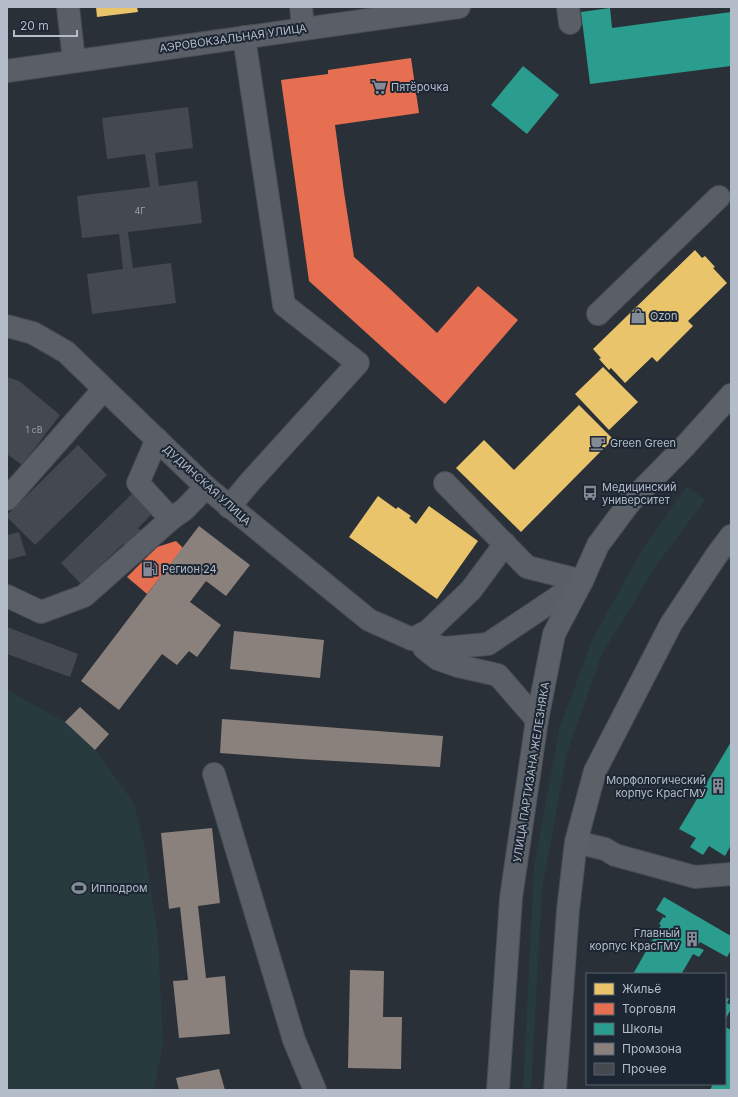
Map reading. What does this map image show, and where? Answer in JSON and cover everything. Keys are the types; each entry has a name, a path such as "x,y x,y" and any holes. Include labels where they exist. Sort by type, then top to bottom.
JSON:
{"main road":[{"name":"УЛИЦА ПАРТИЗАНА ЖЕЛЕЗНЯКА","path":"498,1090 511,898 537,720 554,634 582,581 598,545 630,502 686,445 731,395"},
{"path":"706,422 731,404"},
{"path":"556,1090 568,910 576,842 595,770 671,624 731,536"}],"street":[{"path":"68,7 74,61"},
{"path":"301,7 303,29"},
{"name":"АЭРОВОКЗАЛЬНАЯ УЛИЦА","path":"7,71 459,7"},
{"path":"229,507 358,363 284,305 244,37"},
{"path":"598,314 719,197"},
{"name":"ДУДИНСКАЯ УЛИЦА","path":"7,326 33,333 66,352 206,487 229,507 370,620 412,639"},
{"path":"7,499 104,389"},
{"path":"157,439 138,483 170,519"},
{"path":"445,483 527,567 582,581"},
{"path":"7,596 41,612 84,596 170,519 185,509 206,487"},
{"path":"412,639 428,631 472,590 505,544"},
{"path":"412,639 444,648 488,644 582,581"},
{"path":"412,639 438,659 458,666 498,675 537,720"},
{"path":"214,774 294,1040 315,1090"},
{"path":"576,842 605,849 615,855 695,877 731,874"}],"green space":[{"path":"687,486 705,500 656,566 602,654 567,753 542,890 531,1090 523,1090 534,866 559,730 591,642 642,550"},
{"name":"Ипподром","path":"7,690 65,722 95,750 134,803 143,839 158,937 163,1044 154,1090 7,1090"}],"building: Жильё":[{"path":"96,7 137,7 138,12 97,17"},
{"path":"695,250 702,258 705,256 715,267 713,268 727,283 688,321 693,326 657,362 652,357 625,383 611,368 609,370 599,359 601,358 593,349"},
{"path":"603,367 638,402 609,430 575,394"},
{"path":"579,405 613,439 521,532 456,468 484,440 514,470"},
{"path":"378,496 396,509 398,507 411,516 409,518 416,524 429,506 478,541 437,599 349,537"}],"building: Торговля":[{"path":"411,58 419,113 335,125 354,257 437,333 478,286 518,320 445,404 309,281 281,80 328,74 328,70"},
{"name":"Регион 24","path":"176,541 183,548 147,594 127,577 157,547"}],"building: Школы":[{"path":"610,8 612,28 731,12 731,66 590,84 581,12"},
{"path":"523,66 559,95 527,134 491,105"},
{"name":"Морфологический корпус КрасГМУ","path":"731,742 731,845 725,856 709,846 703,855 690,847 696,838 679,829"},
{"name":"Главный корпус КрасГМУ","path":"664,897 731,936 731,950 727,957 700,942 697,947 704,950 699,957 693,954 682,973 634,973 661,925 659,924 663,917 665,918 666,916 656,910"},
{"path":"726,998 729,999 727,1003 731,1005 731,1009 726,1018"},
{"path":"726,1028 731,1030 731,1090 710,1090 712,1085 726,1085"}],"building: Промзона":[{"path":"199,526 250,565 226,596 206,581 190,602 221,625 197,657 189,651 177,665 162,654 119,710 81,681"},
{"path":"234,631 324,640 320,678 230,669"},
{"path":"80,707 109,734 95,750 65,722"},
{"path":"222,719 443,736 440,767 220,753"},
{"path":"212,828 220,903 198,906 206,978 225,976 230,1034 179,1038 173,981 188,980 180,907 169,909 161,833"},
{"path":"350,970 384,971 383,1017 402,1017 401,1069 348,1068"},
{"path":"219,1069 225,1090 179,1090 176,1078"}],"building: Прочее":[{"path":"188,107 193,148 155,153 159,186 197,181 202,223 128,232 133,268 171,263 176,303 92,314 87,274 123,269 119,234 82,238 77,196 150,187 145,154 107,159 102,118"},
{"path":"7,377 19,381 60,415 22,465 7,454"},
{"path":"78,445 107,475 35,545 7,517 7,515"},
{"path":"134,492 154,512 138,528 157,547 141,562 123,544 81,584 61,563"},
{"path":"19,532 26,555 7,560 7,535"},
{"path":"7,627 78,654 70,677 7,654"}],"place":[{"name":"Пятёрочка","path":"379,87"},
{"name":"Ozon","path":"638,316"},
{"name":"Green Green","path":"598,443"},
{"name":"Медицинский университет","path":"590,493"},
{"name":"Регион 24","path":"150,569"},
{"name":"Морфологический корпус КрасГМУ","path":"718,786"},
{"name":"Ипподром","path":"79,888"},
{"name":"Главный корпус КрасГМУ","path":"692,939"}]}
